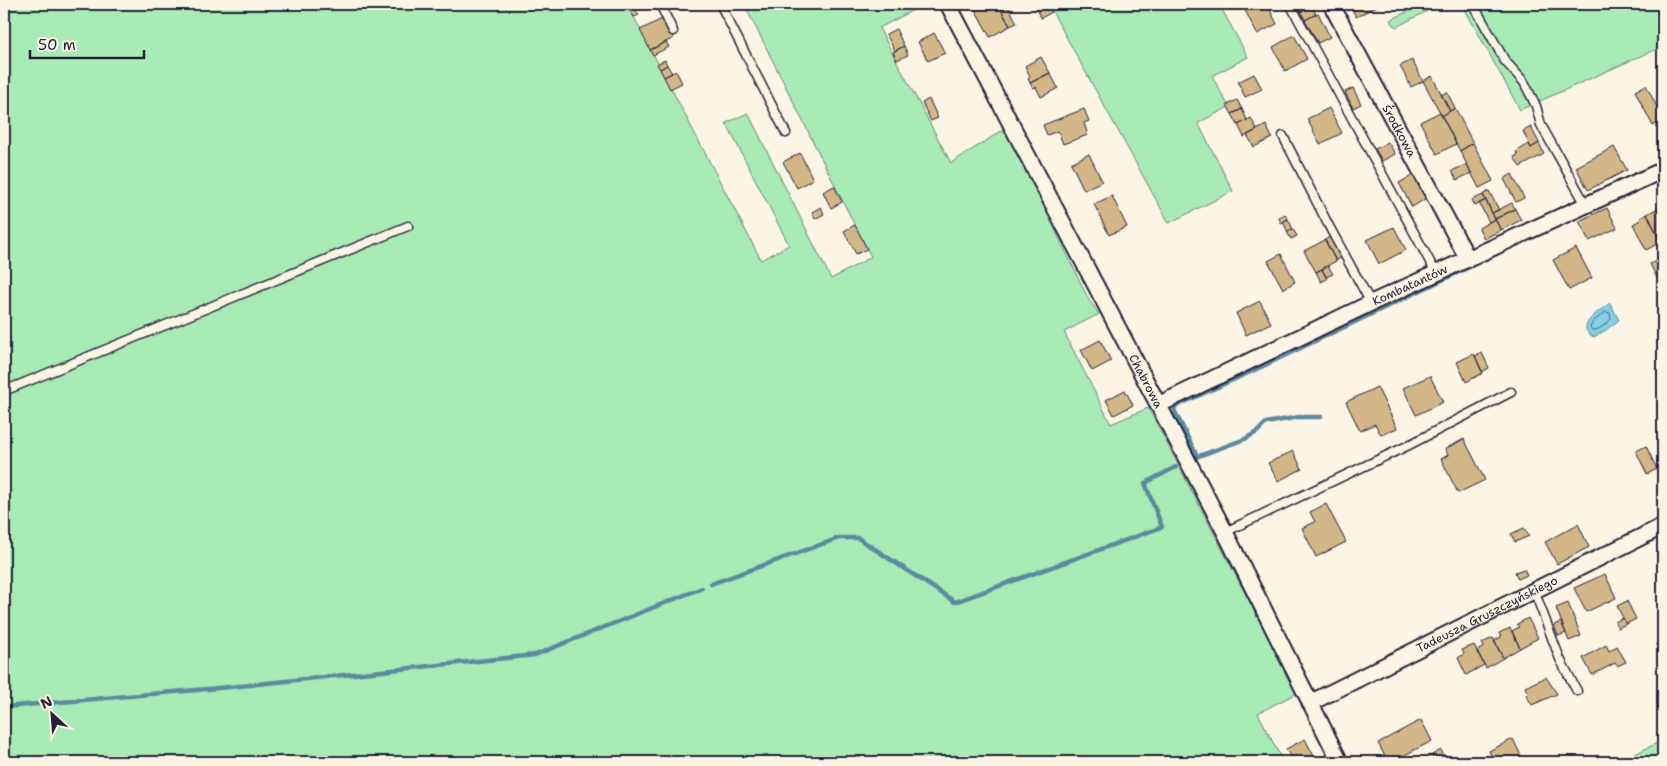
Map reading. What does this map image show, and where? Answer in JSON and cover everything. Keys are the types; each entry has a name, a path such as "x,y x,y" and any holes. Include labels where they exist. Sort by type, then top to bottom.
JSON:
{"street":[{"name":"Chabrowa","path":"948,4 1224,532 1340,762"},
{"name":"Środkowa","path":"1330,4 1468,259"},
{"name":"Kombatantów","path":"1158,405 1436,273 1663,170"},
{"name":"Tadeusza Gruszczyńskiego","path":"1310,703 1663,526"}],"lane":[{"path":"660,4 674,31"},
{"path":"720,4 786,133"},
{"path":"1290,4 1436,273"},
{"path":"1473,4 1505,61 1524,82 1536,106 1541,125 1586,204"},
{"path":"1283,136 1331,230 1372,303"},
{"path":"4,391 408,226"},
{"path":"1224,532 1407,446 1510,392"},
{"path":"1534,590 1560,659 1577,691"}],"green space":[{"path":"4,4 627,4 761,260 789,245 726,123 748,113 831,279 871,257 744,4 925,4 879,28 951,163 1003,130 1007,130 1089,300 1099,314 1064,332 1111,424 1148,408 1297,693 1258,713 1283,762 4,762"},
{"path":"1048,4 1219,4 1248,57 1212,76 1229,107 1198,123 1233,191 1169,223"},
{"path":"1424,4 1441,4 1396,27 1390,20"},
{"path":"1462,4 1663,4 1663,46 1520,110"},
{"path":"1663,740 1663,762 1619,762"}],"water":[{"path":"1610,303 1619,320 1594,337 1588,333 1587,324 1595,314"}],"building":[{"path":"627,4 642,4 630,11"},
{"path":"985,4 998,4 1010,26 990,37 975,9"},
{"path":"1048,4 1052,12 1041,18 1036,8"},
{"path":"1242,4 1267,4 1277,24 1257,34"},
{"path":"1296,4 1307,4 1309,7 1301,12"},
{"path":"1350,5 1379,5 1356,17"},
{"path":"1008,6 1017,23 1010,26 1001,10"},
{"path":"1312,6 1316,14 1305,20 1301,12"},
{"path":"635,8 639,15 634,17 630,11"},
{"path":"1318,13 1330,37 1318,43 1305,20"},
{"path":"664,18 674,38 650,50 640,30"},
{"path":"896,29 904,46 895,51 886,34"},
{"path":"934,33 945,53 928,61 918,42"},
{"path":"1294,35 1307,59 1285,71 1273,47"},
{"path":"666,42 669,47 653,55 650,50"},
{"path":"904,46 908,55 897,60 893,52"},
{"path":"1041,57 1050,73 1030,83 1028,78 1030,76 1025,66"},
{"path":"665,60 667,65 660,69 657,64"},
{"path":"1412,60 1423,81 1411,87 1400,66"},
{"path":"667,65 672,73 664,77 660,69"},
{"path":"676,71 682,83 670,89 664,77"},
{"path":"1050,73 1058,88 1041,97 1036,87 1033,88 1030,83"},
{"path":"1254,74 1262,89 1245,97 1238,82"},
{"path":"1432,76 1450,111 1442,116 1423,81"},
{"path":"1646,85 1663,119 1653,126 1635,91"},
{"path":"1353,88 1361,104 1353,108 1345,92"},
{"path":"1447,92 1455,108 1450,111 1441,95"},
{"path":"929,99 938,118 931,121 922,103"},
{"path":"1237,100 1242,109 1232,114 1227,105"},
{"path":"1329,108 1342,133 1320,144 1307,119"},
{"path":"1455,108 1473,143 1460,151 1442,116"},
{"path":"1084,109 1089,121 1084,123 1088,135 1063,144 1058,131 1047,135 1043,125"},
{"path":"1242,109 1247,120 1238,125 1232,114"},
{"path":"1440,112 1456,144 1437,154 1420,122"},
{"path":"1251,118 1257,130 1244,137 1238,125"},
{"path":"1266,125 1272,138 1254,147 1247,135"},
{"path":"1531,127 1539,143 1531,148 1523,131"},
{"path":"1388,142 1395,154 1382,161 1375,149"},
{"path":"1473,143 1493,181 1479,188 1460,151"},
{"path":"1539,143 1544,154 1520,167 1514,157 1518,155 1516,152 1529,144 1531,148"},
{"path":"1614,147 1627,170 1588,190 1576,167"},
{"path":"800,153 813,179 797,188 783,162"},
{"path":"1089,154 1102,181 1084,190 1071,163"},
{"path":"1467,164 1471,173 1457,180 1452,171"},
{"path":"1417,173 1430,196 1412,207 1399,183"},
{"path":"1512,174 1524,198 1516,202 1504,179"},
{"path":"834,186 842,202 831,208 823,192"},
{"path":"1489,191 1499,210 1492,213 1483,195"},
{"path":"1483,195 1486,200 1475,206 1472,200"},
{"path":"1112,196 1127,227 1109,235 1094,204"},
{"path":"1486,200 1495,219 1489,222 1479,203"},
{"path":"1512,203 1515,209 1495,219 1492,213"},
{"path":"821,207 824,214 815,219 812,212"},
{"path":"1660,207 1663,212 1663,238 1660,240 1647,214"},
{"path":"1607,208 1617,228 1589,241 1579,221"},
{"path":"1515,209 1521,220 1501,230 1495,219"},
{"path":"1285,214 1288,219 1281,223 1279,218"},
{"path":"1647,214 1661,242 1646,250 1633,224"},
{"path":"1288,219 1293,229 1288,232 1283,222"},
{"path":"1495,219 1501,230 1484,239 1479,228"},
{"path":"855,225 867,249 856,254 844,231"},
{"path":"1394,227 1406,250 1379,264 1367,240"},
{"path":"1293,229 1297,236 1291,239 1287,232"},
{"path":"1331,236 1342,257 1336,261 1325,240"},
{"path":"1325,240 1336,261 1316,272 1304,251"},
{"path":"1576,248 1592,278 1569,290 1553,260"},
{"path":"1281,254 1295,282 1283,289 1268,261"},
{"path":"1656,261 1663,275 1657,278 1650,264"},
{"path":"1328,266 1333,274 1326,277 1322,269"},
{"path":"1322,269 1327,279 1321,282 1316,272"},
{"path":"1260,301 1271,323 1246,335 1236,313"},
{"path":"1100,340 1111,361 1092,371 1081,350"},
{"path":"1482,353 1489,368 1482,372 1475,356"},
{"path":"1474,354 1483,373 1466,382 1457,362"},
{"path":"1430,376 1443,402 1416,415 1403,388"},
{"path":"1377,387 1397,428 1381,435 1375,424 1360,431 1346,402"},
{"path":"1125,390 1133,405 1114,415 1106,400"},
{"path":"1464,439 1485,480 1458,493 1441,459 1448,455 1445,449"},
{"path":"1646,446 1657,469 1647,474 1636,451"},
{"path":"1293,451 1302,469 1278,481 1268,463"},
{"path":"1326,504 1346,542 1316,557 1302,528 1315,522 1310,512"},
{"path":"1578,524 1589,547 1557,564 1545,542"},
{"path":"1524,528 1529,536 1515,542 1511,534"},
{"path":"1524,569 1527,575 1518,579 1515,572"},
{"path":"1605,574 1616,598 1586,612 1574,588"},
{"path":"1627,601 1636,619 1626,624 1617,606"},
{"path":"1568,603 1581,636 1569,641 1556,608"},
{"path":"1528,618 1538,638 1520,648 1512,631 1519,627 1517,624"},
{"path":"1623,618 1626,624 1618,628 1615,622"},
{"path":"1561,622 1566,633 1558,636 1554,625"},
{"path":"1510,628 1520,648 1503,658 1494,641 1501,637 1499,633"},
{"path":"1493,638 1503,658 1486,668 1477,651 1484,647 1482,643"},
{"path":"1474,645 1484,665 1466,675 1458,658 1464,654 1462,650"},
{"path":"1606,645 1609,651 1617,646 1626,662 1617,666 1615,663 1592,675 1583,658"},
{"path":"1546,677 1557,694 1532,705 1526,695 1528,693 1525,687"},
{"path":"1421,720 1432,741 1388,762 1378,743"},
{"path":"1305,739 1317,762 1293,762 1286,749"},
{"path":"1513,739 1524,762 1500,762 1498,759 1494,761 1489,751"},
{"path":"1441,750 1447,762 1435,762 1432,755"},
{"path":"1432,755 1435,762 1418,762"}],"waterway":[{"path":"1004,128 1006,132"},
{"path":"1197,456 1175,412 1174,408 1176,406 1517,244"},
{"path":"1196,457 1245,439 1257,432 1266,423 1299,417 1321,417"},
{"path":"711,584 839,538 858,538 955,602 1162,527 1145,483 1176,467"},
{"path":"4,707 230,687 535,655 702,588"}]}
